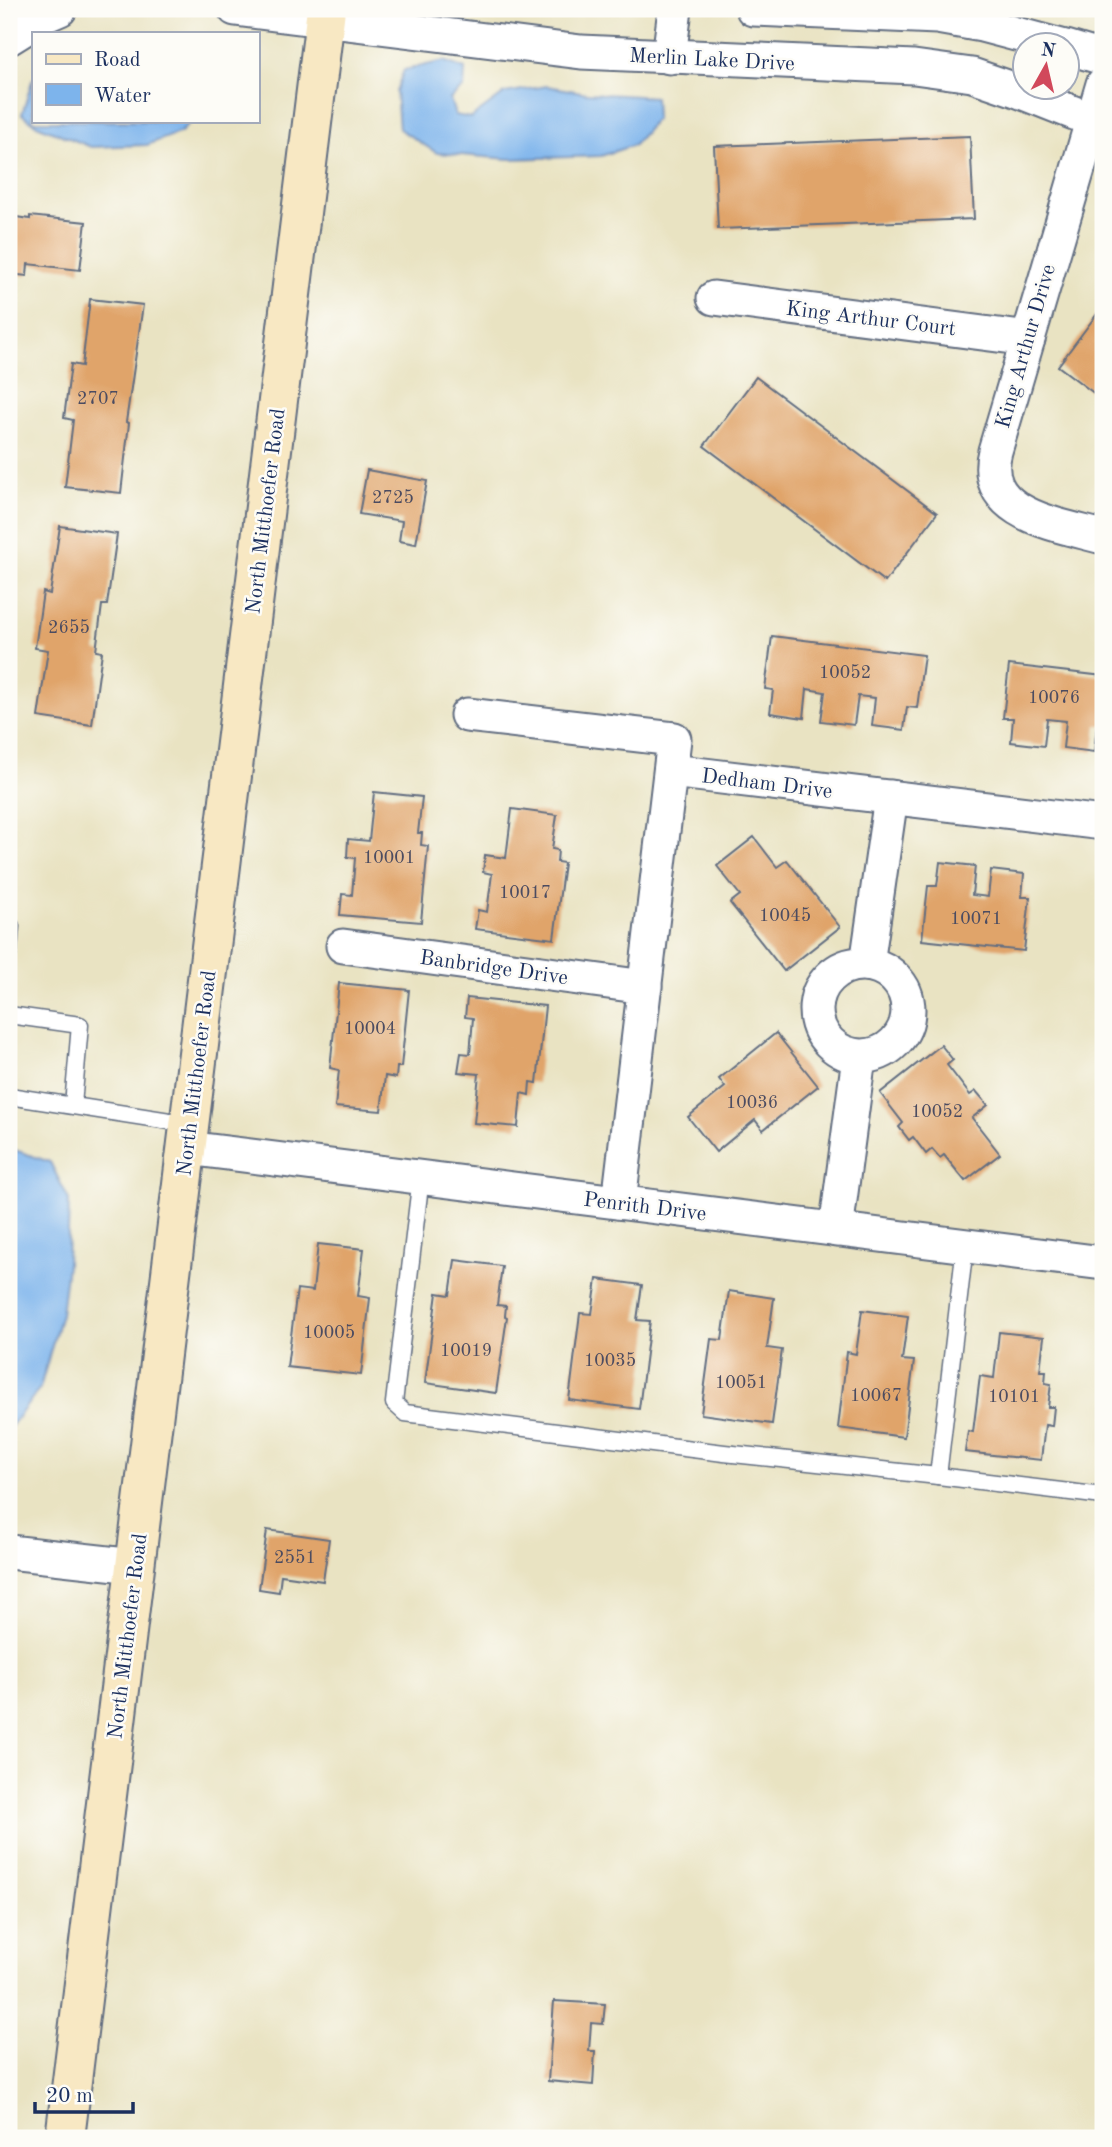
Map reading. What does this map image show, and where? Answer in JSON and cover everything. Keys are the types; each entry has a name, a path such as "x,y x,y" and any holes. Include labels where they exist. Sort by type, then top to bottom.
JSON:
{"main road":[{"name":"North Mitthoefer Road","path":"65,2138 326,15"}],"street":[{"path":"9,38 60,9"},
{"name":"Merlin Lake Drive","path":"235,9 326,15 581,52 914,66 971,75 1016,90 1100,88"},
{"path":"669,57 675,9"},
{"path":"753,9 937,17 1010,32"},
{"path":"1080,64 1100,88"},
{"name":"King Arthur Drive","path":"1100,88 993,458 996,484 1003,497 1023,513 1103,537"},
{"name":"King Arthur Court","path":"713,298 1027,339"},
{"name":"Dedham Drive","path":"467,715 674,739 671,771 1103,823"},
{"path":"618,1202 671,771"},
{"path":"867,964 891,797"},
{"name":"Banbridge Drive","path":"343,946 645,987"},
{"path":"867,964 882,968 900,984 908,1006 907,1022 900,1037 889,1048 875,1055 859,1057 832,1046 822,1035 816,1021 816,1006 819,992 838,970 867,964"},
{"path":"836,1230 859,1057"},
{"name":"Penrith Drive","path":"188,1136 421,1177 1103,1263"},
{"path":"9,1552 135,1566"}],"lane":[{"path":"9,926 9,952"},
{"path":"9,1015 80,1025 73,1105"},
{"path":"9,1096 73,1105 188,1136"},
{"path":"421,1177 394,1403 405,1413 1103,1496"},
{"path":"938,1476 965,1245"}],"water":[{"path":"444,61 465,69 464,87 450,99 455,115 471,118 505,93 547,86 587,93 655,97 656,119 634,145 601,156 509,159 437,153 399,129 396,91 404,70"},
{"path":"32,81 32,121 22,114"},
{"path":"33,122 190,122 181,132 147,145 91,147"},
{"path":"9,1148 50,1162 69,1200 67,1265 61,1314 40,1388 9,1429"}],"building":[{"path":"970,136 974,219 718,229 714,146"},
{"path":"9,216 86,222 80,270 28,264 27,276 9,274"},
{"path":"90,299 143,305 126,422 129,423 121,493 65,487 73,420 64,418 71,364 82,366"},
{"path":"1103,306 1103,400 1058,366"},
{"path":"756,377 937,513 885,582 704,446"},
{"path":"367,470 427,481 416,544 399,541 402,521 359,514"},
{"path":"60,526 117,534 107,605 102,605 96,651 102,652 92,725 38,717 48,650 35,648 43,592 50,594"},
{"path":"772,636 924,655 917,708 907,707 904,730 872,726 875,698 858,696 854,725 821,721 825,692 807,689 804,718 770,713 773,690 765,689"},
{"path":"1009,665 1103,676 1103,726 1097,725 1094,752 1063,748 1066,721 1047,719 1044,746 1011,742 1013,718 1003,718"},
{"path":"374,792 422,797 418,833 422,833 421,845 428,846 421,922 340,915 342,894 352,895 355,858 347,857 348,839 369,841"},
{"path":"512,809 557,815 552,849 558,850 557,862 564,863 554,939 475,929 478,910 487,912 492,874 483,872 485,855 506,858"},
{"path":"754,837 777,867 787,860 840,927 784,971 730,903 740,895 717,866"},
{"path":"940,862 975,866 972,895 988,897 991,870 1024,874 1022,897 1030,897 1024,951 922,940 928,886 937,886"},
{"path":"339,983 409,990 401,1067 397,1067 396,1078 385,1076 381,1111 335,1107 339,1070 330,1068"},
{"path":"467,998 545,1006 537,1083 530,1082 529,1095 521,1093 518,1127 474,1123 479,1074 458,1072 461,1053 470,1054 473,1018 465,1017"},
{"path":"776,1033 818,1086 763,1130 755,1120 716,1152 688,1117 725,1087 719,1079"},
{"path":"941,1045 953,1060 947,1065 970,1095 976,1091 988,1105 972,1118 1000,1154 965,1181 944,1155 940,1158 932,1149 926,1154 913,1137 909,1140 899,1127 903,1123 880,1093"},
{"path":"318,1244 364,1249 358,1296 370,1298 361,1375 287,1367 297,1289 313,1291"},
{"path":"455,1260 502,1266 497,1305 506,1306 507,1317 496,1393 425,1383 437,1293 450,1295"},
{"path":"597,1279 642,1285 637,1320 650,1321 639,1409 569,1400 580,1313 592,1314"},
{"path":"729,1291 774,1298 767,1348 782,1350 772,1424 701,1414 711,1339 722,1340"},
{"path":"862,1310 908,1316 902,1360 914,1361 904,1437 838,1428 847,1352 856,1354"},
{"path":"999,1332 1044,1337 1040,1371 1046,1371 1045,1383 1051,1384 1048,1407 1054,1407 1052,1426 1045,1425 1041,1460 965,1452 968,1431 973,1432 980,1376 994,1378"},
{"path":"267,1530 329,1539 323,1581 281,1575 279,1592 259,1589"},
{"path":"554,2001 605,2004 603,2024 591,2023 589,2051 595,2051 593,2085 548,2081"}]}
